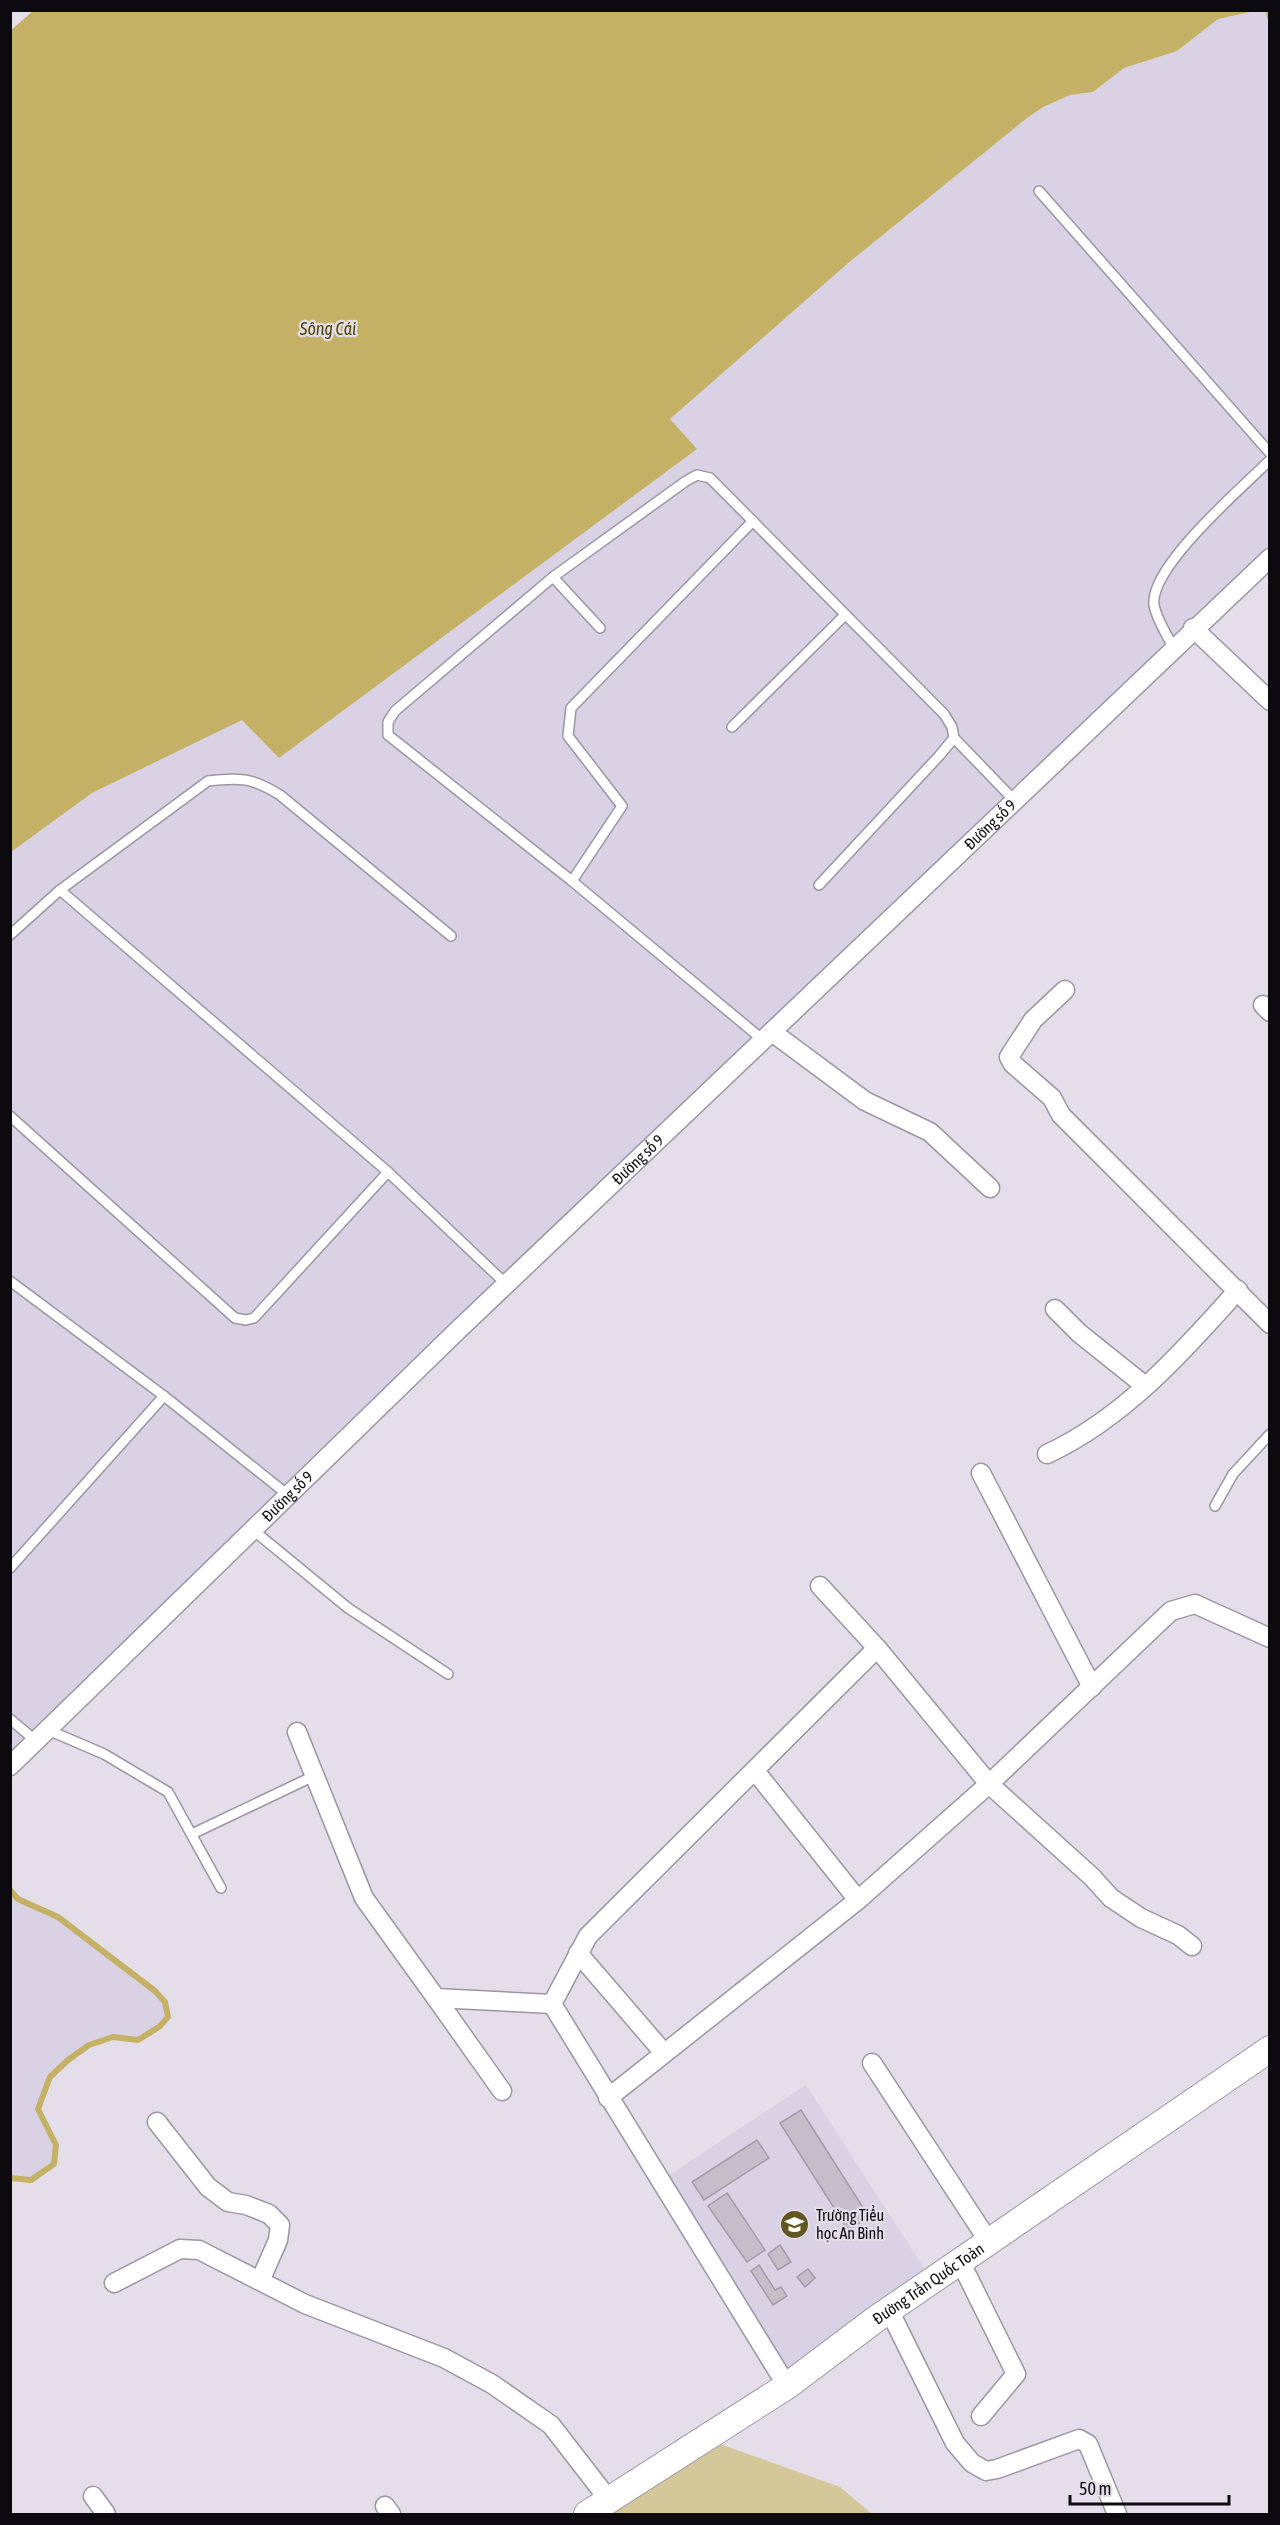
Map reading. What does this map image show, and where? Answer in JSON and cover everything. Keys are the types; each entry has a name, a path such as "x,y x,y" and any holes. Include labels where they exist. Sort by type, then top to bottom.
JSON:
{"main road":[{"name":"Đường Trần Quốc Toản","path":"586,2514 787,2386 889,2310 1269,2049"}],"street":[{"name":"Đường số 9","path":"10,1766 507,1284 1269,558"},
{"path":"1193,628 1269,701"},
{"path":"1065,990 1033,1020 1009,1057 1012,1064 1052,1098 1062,1115 1238,1290 1269,1324"},
{"path":"768,1036 865,1101 930,1132 990,1188"},
{"path":"1047,1454 1086,1435 1181,1353 1238,1290"},
{"path":"1055,1309 1079,1333 1144,1385"},
{"path":"981,1473 1092,1688"},
{"path":"820,1586 877,1648 989,1784 1092,1876 1111,1898 1141,1917 1178,1935 1192,1946"},
{"path":"608,2098 858,1900 989,1784 1171,1611 1195,1604 1269,1638"},
{"path":"552,2004 588,1936 756,1772 877,1648"},
{"path":"297,1732 364,1898 502,2091"},
{"path":"756,1772 858,1900"},
{"path":"578,1953 664,2054"},
{"path":"436,1998 552,2004"},
{"path":"552,2004 787,2386"},
{"path":"872,2062 989,2242"},
{"path":"157,2122 208,2187 228,2202 246,2205 269,2214 280,2225 278,2240 261,2279"},
{"path":"114,2283 180,2249 199,2250 261,2279 305,2304 444,2358 492,2384 551,2425 609,2500"},
{"path":"960,2261 1016,2374 981,2416"},
{"path":"889,2310 955,2443 972,2463 987,2471 998,2469 1079,2439 1088,2444 1117,2514"},
{"path":"93,2496 106,2514"}],"lane":[{"path":"1039,191 1269,453"},
{"path":"1173,647 1154,605 1158,585 1171,559 1269,460"},
{"path":"768,1036 388,735 388,722 395,711 553,577 697,475 710,478 944,714 952,727 954,738 1015,801"},
{"path":"572,881 622,806 568,736 571,708 753,521"},
{"path":"553,577 600,628"},
{"path":"732,727 845,615"},
{"path":"819,885 954,738"},
{"path":"10,935 60,890 208,781 234,778 260,782 280,795 451,936"},
{"path":"60,890 388,1172 507,1284"},
{"path":"10,1116 235,1318 246,1320 254,1318 388,1172"},
{"path":"10,1281 164,1396 288,1495"},
{"path":"10,1568 164,1396"},
{"path":"1215,1506 1233,1474 1269,1434"},
{"path":"253,1530 348,1608 448,1674"},
{"path":"10,1719 42,1735 104,1754 168,1792 221,1888"},
{"path":"192,1834 316,1775"}],"shaded area":[{"path":"1255,11 1269,11 1269,547 11,1756 11,852 92,793 242,720 279,758 697,449 670,419 847,264 1027,118 1043,107 1070,95 1093,92 1124,68 1177,51 1218,19"},
{"path":"11,1890 18,1899 58,1917 155,1991 165,2002 168,2017 159,2027 138,2040 113,2037 89,2045 50,2077 38,2109 56,2145 54,2164 31,2180 11,2178"},
{"name":"Trường Tiểu học An Bình","path":"806,2085 925,2270 787,2372 666,2177"},
{"path":"720,2444 840,2487 872,2514 608,2514"}],"water":[{"name":"Sông Cái","path":"33,11 1255,11 1218,19 1177,51 1124,68 1093,92 1070,95 1043,107 1027,118 847,264 670,419 697,449 279,758 242,720 92,793 11,852 10,31"}],"building":[{"path":"801,2110 869,2217 848,2230 780,2123"},
{"path":"757,2140 769,2158 704,2200 692,2182"},
{"path":"727,2193 765,2250 747,2262 708,2206"},
{"path":"780,2245 791,2262 778,2270 768,2254"},
{"path":"759,2265 775,2290 781,2287 787,2296 773,2305 751,2271"},
{"path":"808,2269 815,2278 805,2287 797,2277"}],"waterway":[{"path":"1268,10 1270,17"},
{"path":"10,1890 18,1899 58,1917 155,1991 165,2002 168,2017 159,2027 138,2040 113,2037 89,2045 50,2077 38,2109 56,2145 54,2164 31,2180 10,2178"}],"place":[{"name":"Trường Tiểu học An Bình","path":"795,2224"}]}
